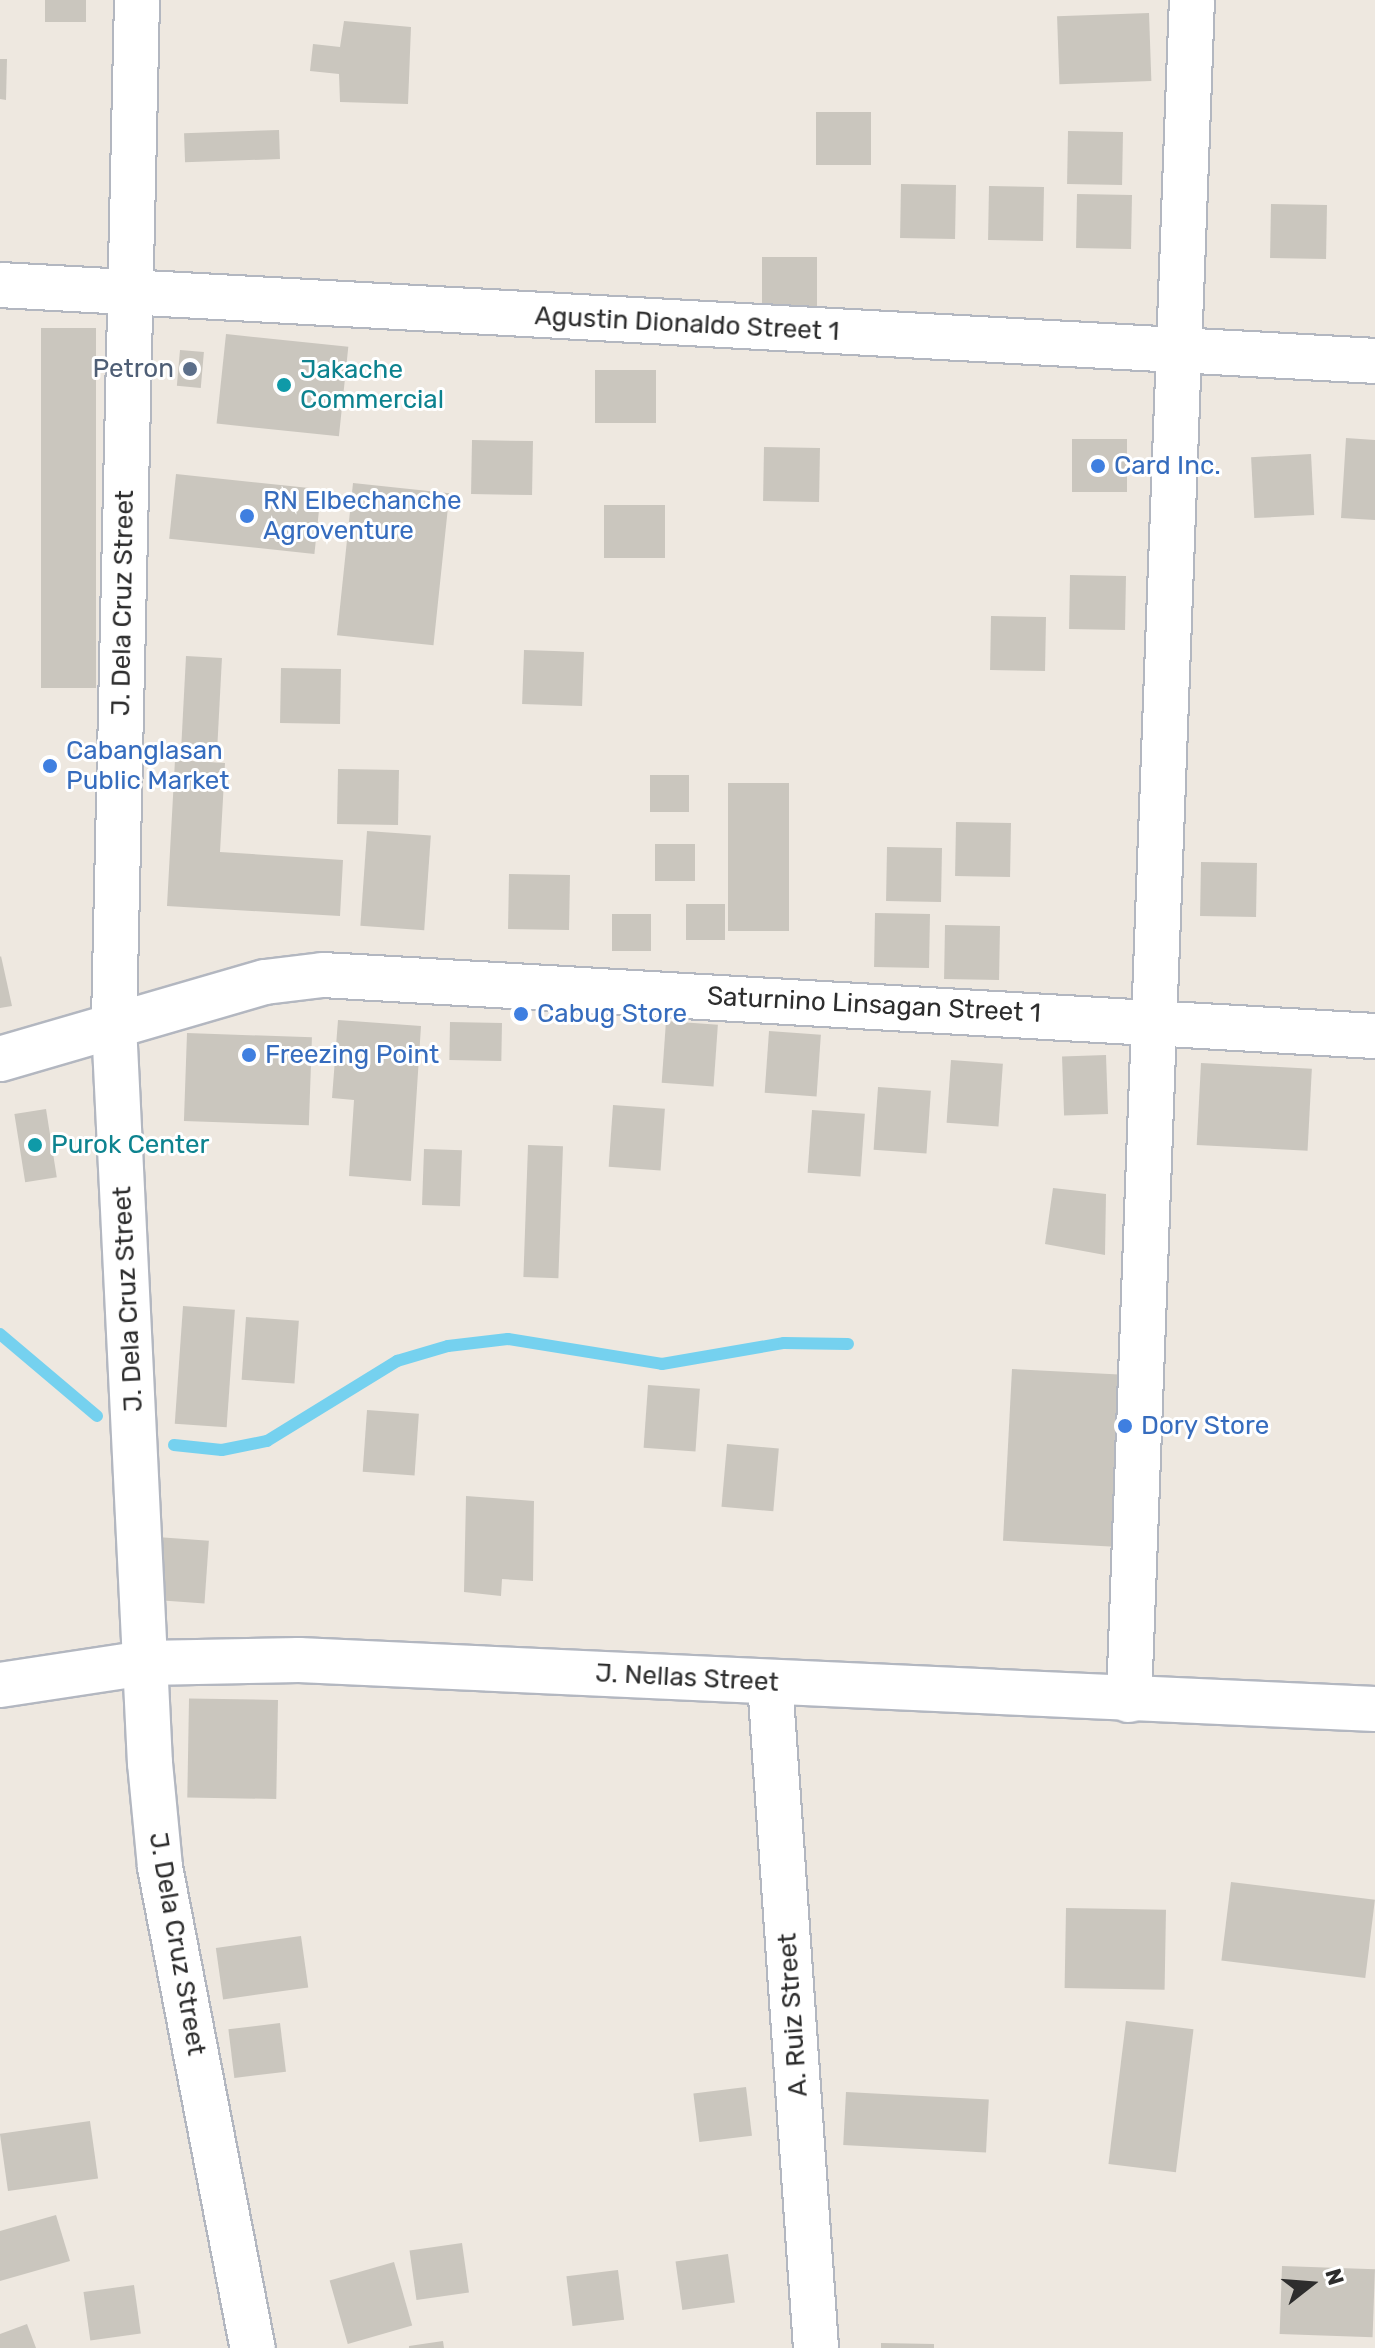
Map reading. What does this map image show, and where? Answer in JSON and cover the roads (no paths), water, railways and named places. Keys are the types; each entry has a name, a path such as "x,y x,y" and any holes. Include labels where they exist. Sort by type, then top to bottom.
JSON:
{"street":[{"name":"J. Dela Cruz Street","path":"137,0 114,1025 146,1663 160,1867 253,2348"},
{"path":"1129,1700 1192,0"},
{"name":"Agustin Dionaldo Street 1","path":"0,285 1375,361"},
{"name":"Saturnino Linsagan Street 1","path":"0,1059 265,982 323,975 1154,1020 1375,1036"},
{"name":"J. Nellas Street","path":"0,1685 146,1663 299,1660 1375,1709"},
{"name":"A. Ruiz Street","path":"770,1682 816,2348"}],"waterway":[{"path":"0,1334 97,1416"},
{"path":"174,1445 222,1450 267,1441 397,1361 448,1346 508,1339 662,1364 784,1343 848,1344"}],"place":[{"name":"Petron","path":"190,369"},
{"name":"Jakache Commercial","path":"284,385"},
{"name":"Card Inc.","path":"1098,466"},
{"name":"RN Elbechanche Agroventure","path":"247,516"},
{"name":"Cabanglasan Public Market","path":"50,766"},
{"name":"Cabug Store","path":"521,1014"},
{"name":"Freezing Point","path":"249,1055"},
{"name":"Purok Center","path":"35,1145"},
{"name":"Dory Store","path":"1125,1426"}]}
